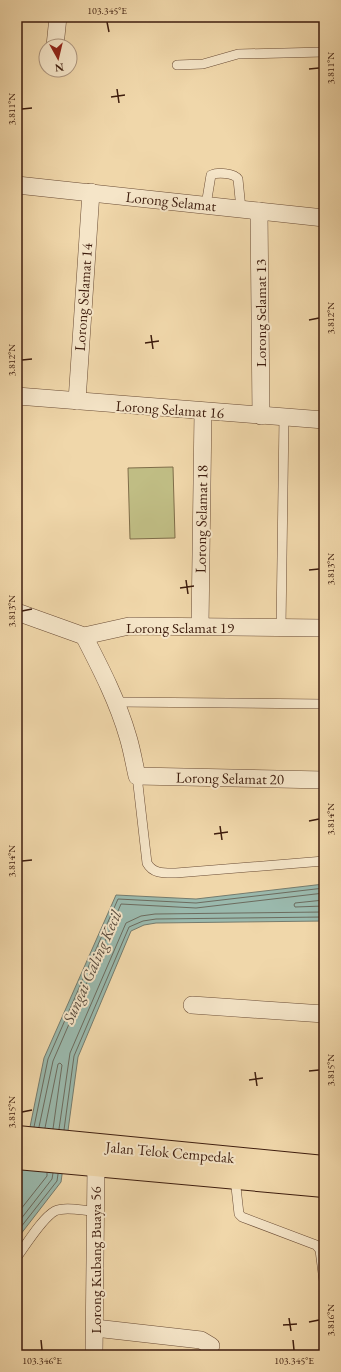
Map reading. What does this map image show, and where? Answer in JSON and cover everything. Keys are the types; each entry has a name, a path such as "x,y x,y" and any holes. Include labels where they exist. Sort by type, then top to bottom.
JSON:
{"main road":[{"name":"Jalan Telok Cempedak","path":"17,1144 71,1154 286,1163 324,1167"},
{"name":"Jalan Telok Cempedak","path":"71,1154 96,1166 324,1186"},
{"path":"286,1163 324,1155"}],"street":[{"path":"56,38 58,17"},
{"name":"Lorong Selamat","path":"17,185 324,218"},
{"name":"Lorong Selamat 14","path":"76,401 91,192"},
{"name":"Lorong Selamat 13","path":"259,211 261,416"},
{"name":"Lorong Selamat 16","path":"17,396 203,412 324,420"},
{"name":"Lorong Selamat 18","path":"200,626 203,412"},
{"path":"17,607 84,636 107,680 116,702 129,738 137,776"},
{"name":"Lorong Selamat 19","path":"84,636 129,626 324,628"},
{"name":"Lorong Selamat 20","path":"137,776 324,780"},
{"path":"192,1005 324,1014"},
{"name":"Lorong Kubang Buaya 56","path":"94,1355 96,1166"},
{"path":"95,1328 201,1340 210,1346"}],"lane":[{"path":"177,64 204,64 238,54 324,52"},
{"path":"206,205 211,176 215,174 232,175 238,179 241,209"},
{"path":"281,628 284,417"},
{"path":"116,702 324,704"},
{"path":"137,776 147,862 150,868 155,871 176,873 324,861"},
{"path":"235,1178 239,1214 242,1217 316,1245 320,1250 324,1281"},
{"path":"17,1257 47,1217 55,1211 95,1211"}],"shaded area":[{"path":"173,467 175,538 130,539 128,468"}],"water":[{"name":"Sungai Galing Kecil","path":"324,884 324,921 156,923 144,925 131,931 78,1057 61,1182 17,1239 17,1191 44,1058 116,895 196,899"}]}
